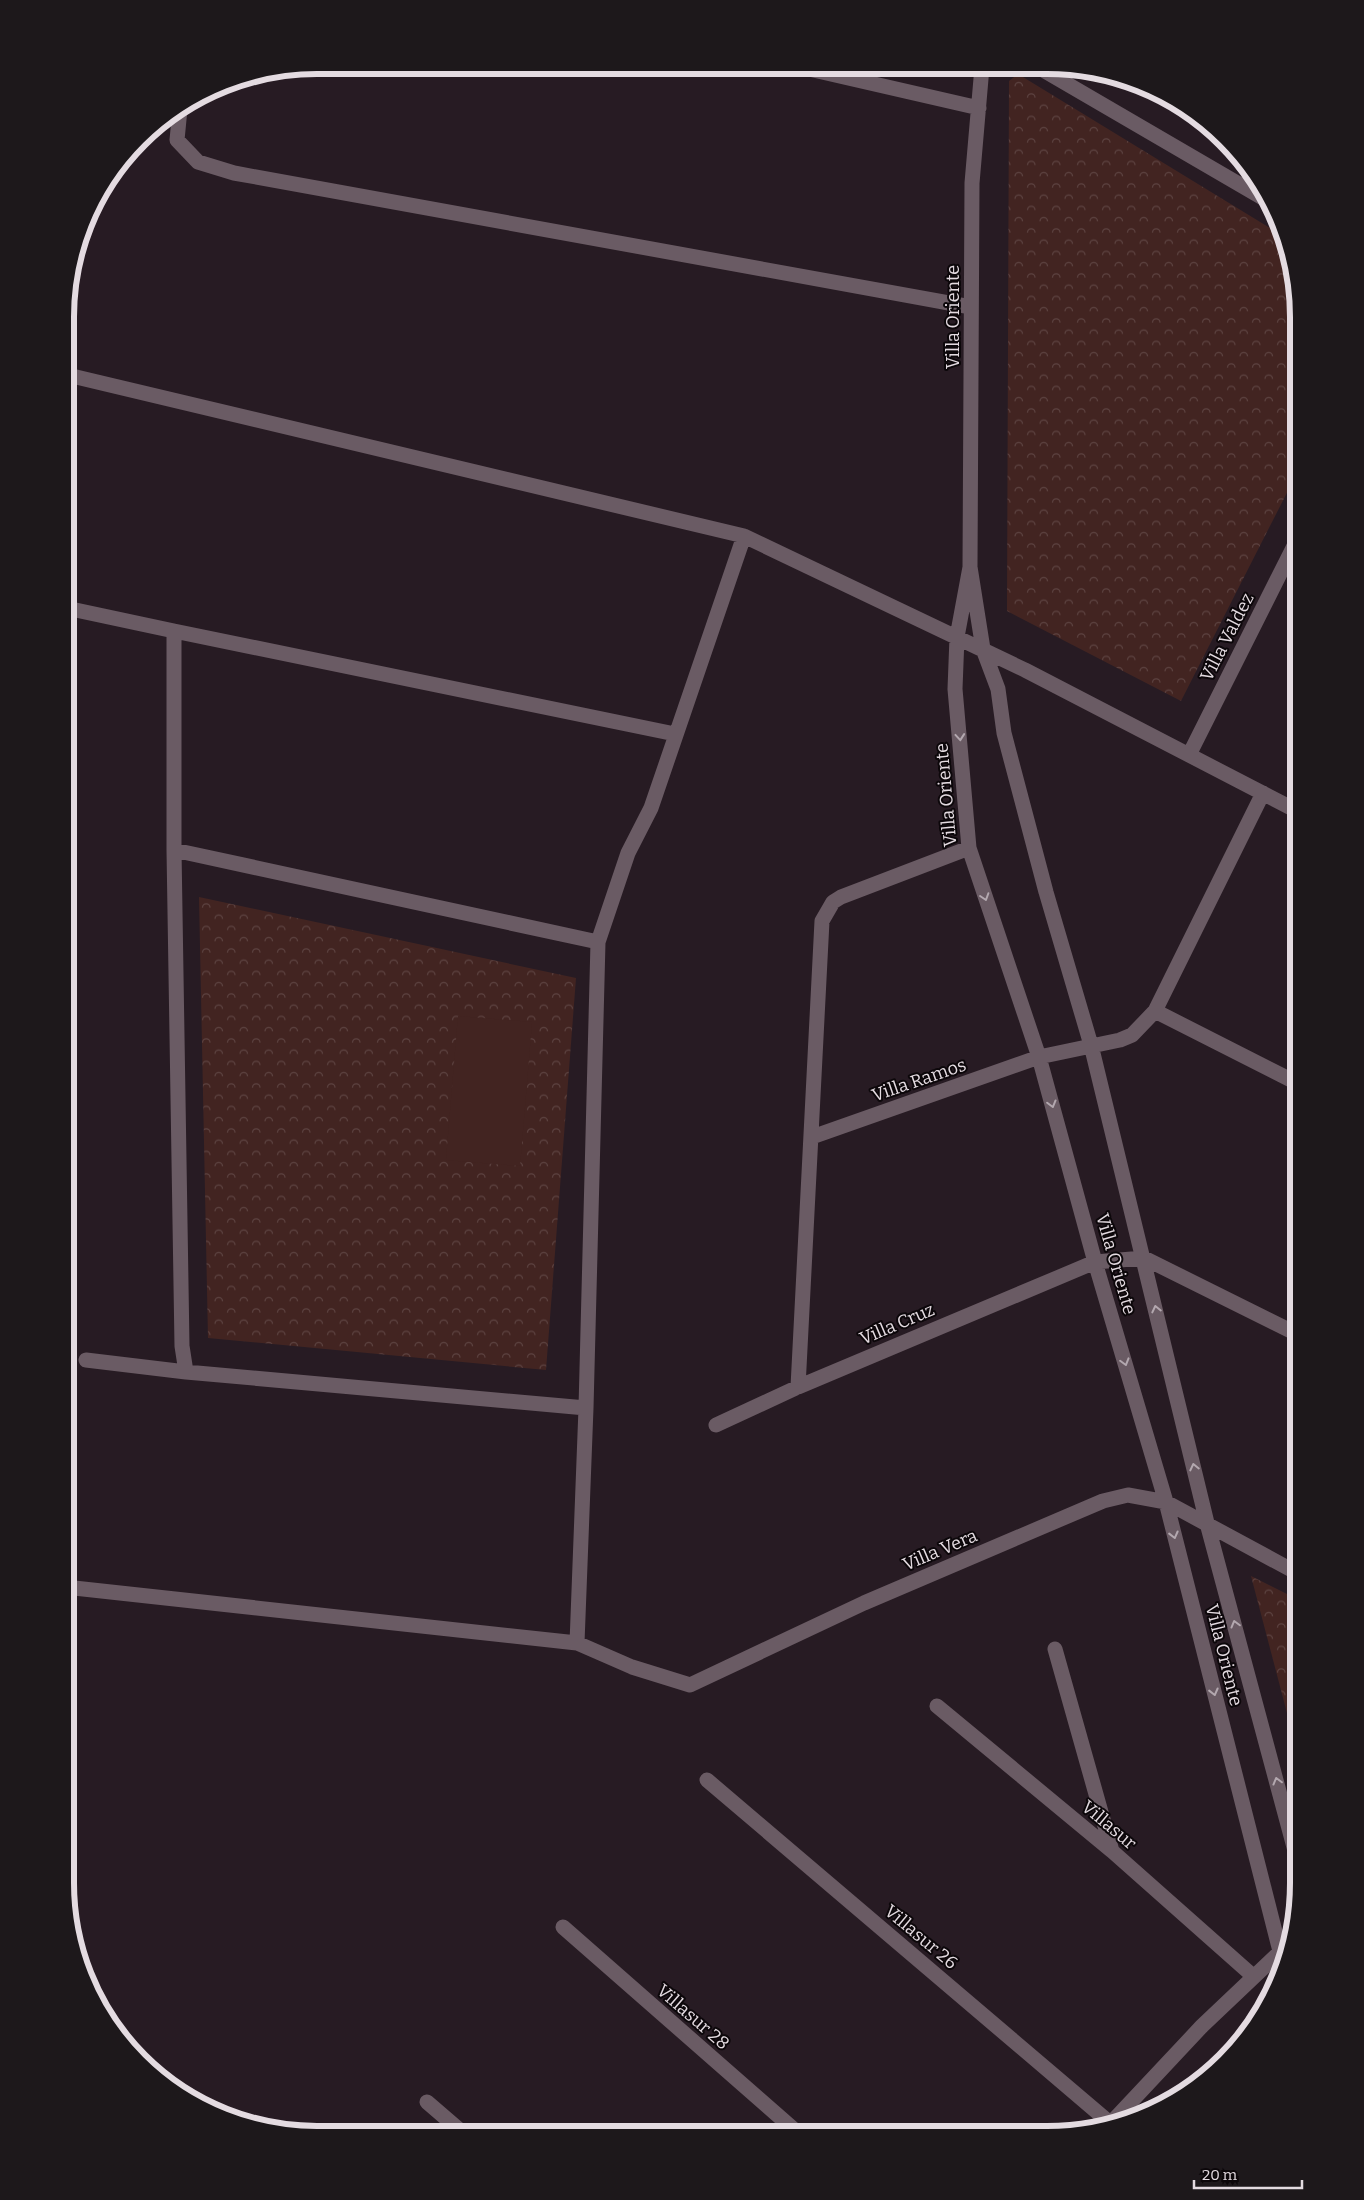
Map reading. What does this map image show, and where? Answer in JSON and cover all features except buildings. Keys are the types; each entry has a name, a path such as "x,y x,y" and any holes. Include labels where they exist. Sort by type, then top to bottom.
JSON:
{"street":[{"path":"831,74 980,108"},
{"name":"Villa Oriente","path":"982,74 972,183 970,567 983,649 998,688 1004,733 1046,892 1091,1045 1208,1527 1290,1832"},
{"path":"1050,74 1258,195"},
{"path":"179,117 177,140 198,162 234,173 972,307"},
{"path":"74,376 744,536 957,636 1290,807"},
{"path":"74,1588 577,1642 586,1408 598,942 628,853 651,808 744,536"},
{"name":"Villa Valdez","path":"1188,755 1290,554"},
{"name":"Villa Oriente","path":"970,567 957,636 955,688 969,848 1039,1057 1095,1262 1166,1502 1280,1952"},
{"path":"74,610 675,734"},
{"path":"174,631 174,850 182,1346 186,1372"},
{"name":"Villa Ramos","path":"812,1137 1039,1057 1120,1040 1132,1035 1155,1011 1263,793"},
{"path":"798,1386 822,921 826,910 841,897 969,848"},
{"path":"174,850 598,942"},
{"path":"1155,1011 1290,1079"},
{"path":"1144,1258 1290,1331"},
{"name":"Villa Cruz","path":"716,1425 798,1386 1095,1262 1144,1258"},
{"path":"86,1360 186,1372 586,1408"},
{"name":"Villa Vera","path":"577,1642 632,1667 690,1685 864,1603 1103,1501 1128,1495 1166,1502 1208,1527 1290,1570"},
{"path":"1055,1650 1112,1851"},
{"name":"Villasur","path":"937,1706 1112,1851 1253,1976"},
{"name":"Villasur 26","path":"707,1780 1107,2119"},
{"name":"Villasur 28","path":"563,1927 790,2126"},
{"path":"1117,2116 1253,1976 1280,1952"},
{"path":"427,2102 456,2126"}],"green space":[{"path":"1018,74 1274,231 1282,254 1290,301 1290,487 1181,701 1007,611 1009,81"},
{"path":"199,897 576,978 546,1370 208,1338"},
{"path":"458,1016 532,1022 520,1166 446,1160"},
{"path":"1251,1576 1290,1596 1290,1725"}]}
